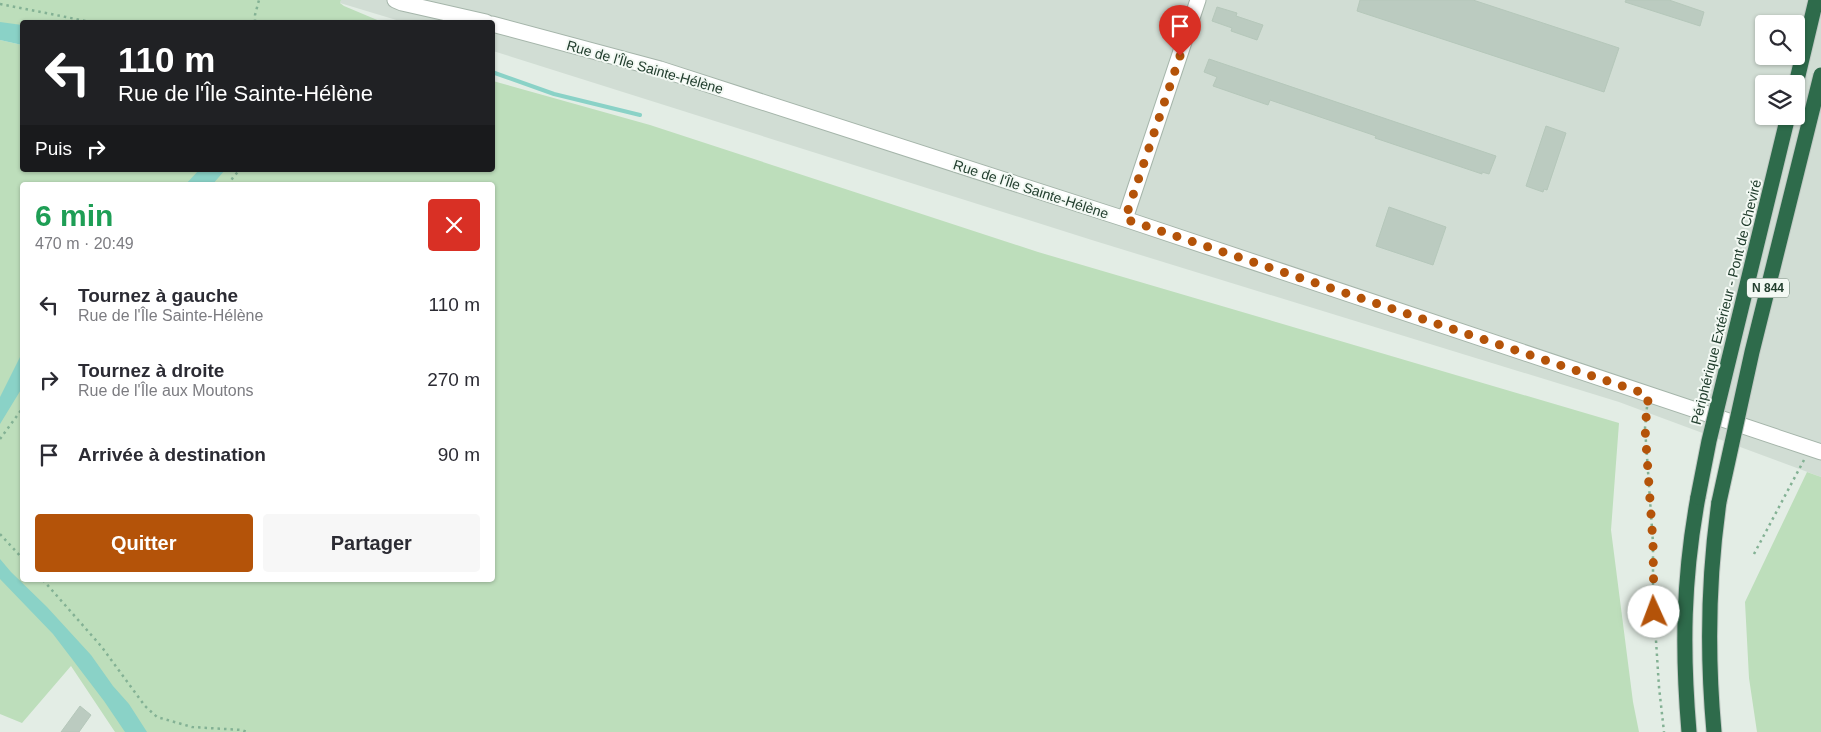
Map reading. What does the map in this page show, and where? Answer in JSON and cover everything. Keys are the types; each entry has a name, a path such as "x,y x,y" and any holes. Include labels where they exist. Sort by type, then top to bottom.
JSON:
{"highway":[{"path":"1798,75 1816,0"},
{"name":"N 844","path":"1714,732 1708,634 1713,546 1719,502 1752,352 1821,75"},
{"name":"Périphérique Extérieur - Pont de Cheviré","path":"1689,732 1685,686 1684,624 1690,543 1711,432 1786,125"}],"street":[{"path":"395,0 477,20"},
{"path":"1125,219 1198,0"},
{"name":"Rue de l'Île Sainte-Hélène","path":"495,25 660,69 1125,219 1821,452"}],"path":[{"path":"255,20 259,0"},
{"path":"0,4 81,20"},
{"path":"230,182 238,172"},
{"path":"1646,394 1648,400 1645,428 1653,543 1655,622 1664,732"},
{"path":"0,439 20,412"},
{"path":"1754,554 1806,456"},
{"path":"0,534 20,556"},
{"path":"45,582 101,646 145,706 157,716 192,727 242,730 247,732"}],"shaded area":[{"path":"341,0 1821,0 1821,477 1619,402 1095,241 495,52 495,20 396,20 340,3"}],"green space":[{"path":"0,0 341,0 340,3 344,6 377,20 20,20 20,37 0,33"},
{"path":"0,40 20,45 20,172 495,172 495,82 650,125 1038,252 1619,423 1611,530 1633,702 1639,732 115,732 71,666 22,723 0,714"},
{"path":"1807,472 1821,477 1821,732 1757,732 1749,678 1745,602"}],"water":[{"path":"0,22 20,25 20,45 0,40"},
{"path":"197,172 223,172 215,182 188,182"},
{"path":"20,357 20,391 0,424 0,397"},
{"path":"0,559 91,655 113,686 129,704 147,732 125,732 53,634 0,579"}],"building":[{"path":"1360,0 1473,0 1619,48 1604,92 1357,11"},
{"path":"1626,0 1669,0 1704,12 1700,26 1625,2"},
{"path":"1217,7 1237,13 1236,16 1263,25 1257,40 1231,31 1232,28 1212,21"},
{"path":"1209,59 1496,156 1489,174 1482,172 1482,174 1270,100 1268,105 1213,86 1217,77 1204,72"},
{"path":"1546,126 1566,133 1547,190 1544,189 1543,192 1526,186"},
{"path":"1389,207 1446,227 1433,265 1376,246"},
{"path":"80,706 91,715 79,732 61,732"}],"waterway":[{"path":"495,73 554,94 640,115"}],"route":[{"path":"1180,56 1125,219 1646,394 1648,400 1645,428 1653,543 1654,612"}]}
